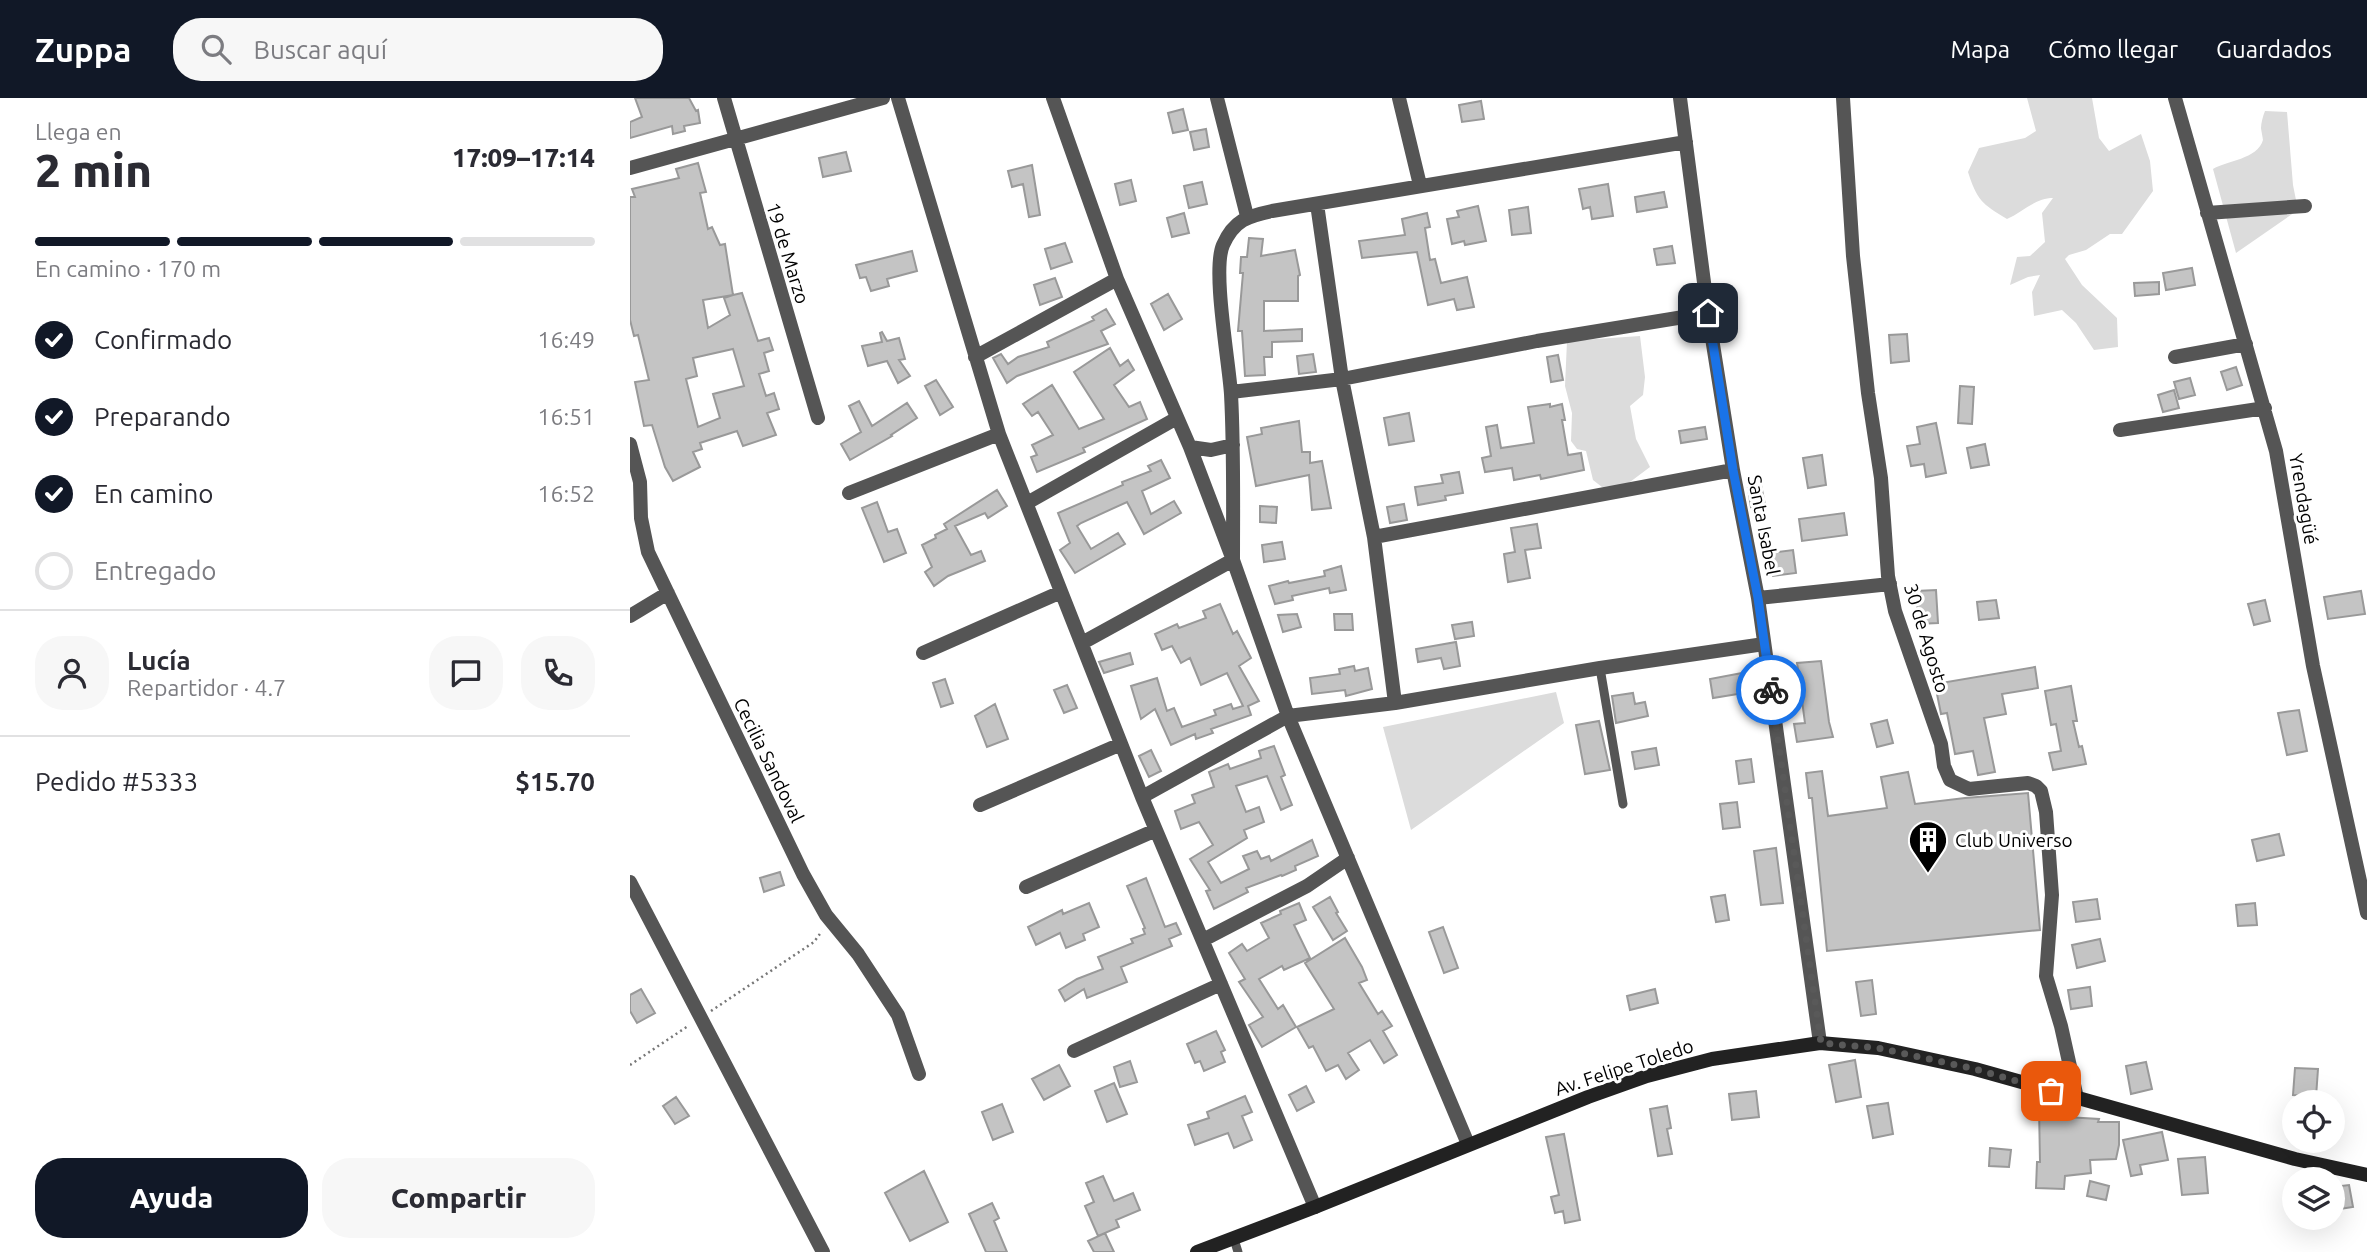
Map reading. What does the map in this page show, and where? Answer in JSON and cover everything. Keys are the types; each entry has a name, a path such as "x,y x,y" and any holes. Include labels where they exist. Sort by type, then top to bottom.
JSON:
{"main road":[{"name":"Av. Felipe Toledo","path":"1197,1252 1236,1245 1315,1207 1468,1144 1647,1076 1712,1059 1821,1043 1878,1048 1975,1069 2295,1159 2367,1175"}],"street":[{"name":"19 de Marzo","path":"724,98 734,140 818,418"},
{"path":"630,168 883,98"},
{"path":"898,98 999,434 1142,797 1315,1207"},
{"path":"1053,98 1117,279 1189,447 1233,560 1288,716 1468,1144"},
{"path":"1217,98 1247,216"},
{"path":"1399,98 1420,185"},
{"name":"Santa Isabel","path":"1680,98 1708,313 1733,470 1758,598 1821,1043"},
{"name":"30 de Agosto","path":"1843,98 1853,256 1895,611 1941,744 1944,766 1950,780 1969,789 2028,783 2036,786 2044,798 2052,895 2046,976 2061,1026 2077,1098"},
{"name":"Yrendagüé","path":"2175,98 2276,451 2313,666 2367,913"},
{"path":"1233,560 1231,392 1219,270 1221,247 1232,228 1247,216 1686,142"},
{"path":"1317,204 1342,379 1374,537 1395,703"},
{"path":"2207,213 2305,206"},
{"path":"975,357 1117,279"},
{"path":"1231,392 1342,379 1537,341 1708,313"},
{"path":"2175,357 2246,344"},
{"path":"2120,430 2265,408"},
{"path":"1027,503 1177,418"},
{"path":"849,493 999,434"},
{"name":"Cecilia Sandoval","path":"630,444 640,482 641,518 648,552 803,874 826,915 858,954 898,1015 919,1074"},
{"path":"1189,447 1211,450 1233,445"},
{"path":"1374,537 1733,470"},
{"path":"1082,643 1233,560"},
{"path":"1758,598 1890,584"},
{"path":"923,653 1062,592"},
{"path":"630,616 668,593"},
{"path":"1142,797 1288,716 1395,703 1600,668 1764,644"},
{"path":"980,805 1121,744"},
{"path":"1026,887 1156,830"},
{"path":"1203,940 1307,886 1348,858"},
{"path":"630,882 823,1252"},
{"path":"1074,1051 1221,984"}],"lane":[{"path":"1600,668 1623,804"}],"path":[{"path":"630,1065 814,942 823,930 826,915"}],"shaded area":[{"path":"2027,98 2092,98 2099,138 2109,151 2141,134 2150,161 2153,191 2122,234 2110,234 2086,250 2069,255 2065,259 2082,285 2117,318 2118,347 2094,350 2076,323 2062,310 2034,316 2032,292 2040,275 2010,285 2017,257 2030,256 2045,242 2042,213 2053,198 2035,203 2007,219 1982,200 1971,181 1968,172 1979,148 2025,138 2036,131"},
{"path":"2265,111 2287,112 2293,185 2298,210 2236,253 2213,169 2248,155 2260,146 2263,140 2261,126"},
{"path":"1640,336 1645,377 1643,395 1630,406 1636,439 1650,467 1626,485 1602,487 1593,480 1586,451 1577,449 1571,441 1572,413 1565,386 1567,341"},
{"path":"1556,692 1564,723 1411,830 1383,727"}],"building":[{"path":"635,98 689,98 696,111 698,110 700,123 684,126 685,131 673,134 672,126 630,138 630,122 642,117"},
{"path":"1481,101 1484,119 1462,122 1459,105"},
{"path":"1183,109 1188,130 1173,133 1168,113"},
{"path":"1206,129 1209,147 1194,150 1190,132"},
{"path":"846,152 851,171 823,177 819,158"},
{"path":"698,163 706,192 700,193 708,229 712,227 720,245 725,244 733,295 742,293 758,341 769,338 773,350 764,353 769,371 759,374 766,396 774,393 779,409 767,413 776,435 743,446 737,431 700,443 702,449 693,452 700,467 673,481 665,467 652,425 644,426 635,382 649,380 638,335 634,336 630,320 630,197 635,197 632,189 679,178 676,169","holes":["733,295 724,298 730,315 708,328 703,300","733,349 744,386 713,394 720,418 698,427 686,379 697,376 693,358"]},
{"path":"1032,165 1040,215 1029,217 1023,184 1012,187 1008,171"},
{"path":"1131,180 1136,201 1120,205 1115,184"},
{"path":"1202,182 1207,204 1189,208 1184,186"},
{"path":"1608,184 1613,216 1592,219 1590,207 1583,209 1579,189"},
{"path":"1664,192 1667,207 1637,212 1635,197"},
{"path":"1478,206 1486,241 1465,245 1464,241 1452,244 1447,219 1459,217 1457,211"},
{"path":"1528,207 1531,233 1512,235 1509,210"},
{"path":"1184,213 1189,233 1172,237 1167,218"},
{"path":"1427,213 1430,227 1425,228 1430,260 1435,259 1441,283 1467,277 1474,307 1457,310 1454,299 1428,305 1417,252 1362,258 1359,241 1405,235 1402,219"},
{"path":"1249,238 1263,239 1261,256 1295,250 1300,275 1298,301 1264,301 1264,331 1302,329 1302,341 1272,342 1272,357 1264,357 1265,375 1245,376 1242,331 1238,331 1243,273 1240,273 1241,257 1247,257"},
{"path":"1065,243 1072,262 1051,269 1045,249"},
{"path":"1672,246 1675,263 1657,265 1654,249"},
{"path":"912,251 917,271 887,279 889,286 871,291 866,277 860,278 856,265"},
{"path":"2192,268 2195,285 2166,290 2163,273"},
{"path":"1055,278 1062,297 1040,305 1034,285"},
{"path":"2159,282 2159,294 2135,296 2134,283"},
{"path":"1168,294 1182,319 1164,330 1151,304"},
{"path":"1106,309 1115,324 1101,331 1108,344 1017,376 1007,383 993,358 1001,354 1008,364 1018,357 1049,347 1047,342 1094,320 1092,317"},
{"path":"882,332 887,341 899,338 905,359 899,360 910,376 898,383 887,361 868,366 862,346 882,342"},
{"path":"1907,334 1909,361 1891,363 1889,335"},
{"path":"1110,348 1120,366 1128,360 1134,370 1114,385 1129,407 1140,402 1147,419 1083,448 1085,452 1037,472 1031,457 1037,455 1032,445 1053,435 1038,412 1032,416 1023,404 1052,385 1079,429 1104,419 1074,372"},
{"path":"1313,354 1316,372 1299,374 1297,356"},
{"path":"1558,355 1563,380 1551,382 1547,357"},
{"path":"2236,367 2242,385 2227,390 2221,372"},
{"path":"2190,378 2195,395 2179,399 2174,382"},
{"path":"936,380 953,407 940,415 925,386"},
{"path":"1960,386 1974,387 1972,424 1958,423"},
{"path":"2174,390 2179,408 2163,412 2158,395"},
{"path":"859,401 872,426 907,403 917,418 850,460 841,444 861,432 849,406"},
{"path":"1550,404 1550,407 1562,404 1568,455 1581,453 1584,470 1541,479 1540,475 1514,480 1512,468 1485,472 1482,458 1491,456 1486,427 1497,425 1501,448 1534,443 1528,407"},
{"path":"1409,413 1414,441 1389,445 1384,418"},
{"path":"1299,421 1302,452 1310,452 1310,463 1322,461 1331,508 1312,510 1309,475 1256,486 1247,437 1262,434 1261,428"},
{"path":"1936,423 1946,473 1926,477 1924,464 1911,466 1907,446 1920,444 1917,427"},
{"path":"1705,427 1707,439 1681,443 1679,431"},
{"path":"1985,444 1989,465 1971,468 1967,448"},
{"path":"1822,455 1826,485 1808,488 1803,458"},
{"path":"1161,460 1170,478 1142,491 1151,514 1174,501 1181,513 1144,534 1127,502 1081,523 1077,526 1091,549 1118,533 1125,544 1075,573 1060,550 1070,543 1058,513 1151,471 1148,466"},
{"path":"1459,472 1463,493 1445,496 1446,500 1418,505 1415,487 1443,483 1441,475"},
{"path":"1761,485 1765,505 1751,507 1748,488"},
{"path":"997,490 1007,506 988,518 985,513 955,526 971,555 981,551 985,561 948,576 934,586 925,572 932,567 922,545 947,529 944,524"},
{"path":"877,502 888,532 897,529 906,553 884,562 862,508"},
{"path":"1404,504 1407,520 1390,523 1387,507"},
{"path":"1260,506 1277,507 1276,523 1260,522"},
{"path":"1844,513 1847,535 1802,541 1799,519"},
{"path":"1537,524 1541,548 1525,550 1530,578 1508,582 1504,554 1515,552 1511,528"},
{"path":"1282,542 1285,559 1264,562 1262,545"},
{"path":"1793,550 1796,573 1773,576 1770,553"},
{"path":"1341,566 1346,590 1330,593 1329,588 1292,596 1293,600 1275,604 1269,586 1325,576 1324,571"},
{"path":"1936,590 1938,623 1918,624 1916,591"},
{"path":"2361,591 2365,614 2328,619 2324,597"},
{"path":"1996,600 1999,618 1979,620 1977,602"},
{"path":"2265,600 2270,621 2254,625 2248,604"},
{"path":"1220,604 1233,634 1237,631 1251,658 1239,666 1259,701 1248,706 1251,715 1211,729 1213,733 1196,739 1195,734 1171,745 1155,709 1141,719 1131,686 1157,678 1167,711 1174,708 1182,727 1216,715 1214,710 1231,704 1233,709 1243,706 1227,673 1201,685 1190,658 1181,663 1172,646 1162,650 1155,634 1177,624 1179,628 1206,618 1203,611"},
{"path":"1297,614 1301,627 1283,632 1278,615"},
{"path":"1334,614 1352,614 1353,630 1335,630"},
{"path":"1472,622 1474,636 1455,639 1452,625"},
{"path":"1456,642 1460,666 1444,669 1441,658 1418,662 1416,649"},
{"path":"1130,653 1133,664 1104,673 1099,662"},
{"path":"1821,661 1833,737 1797,742 1794,724 1805,723 1801,693 1790,695 1788,676 1799,674 1797,663"},
{"path":"1354,666 1355,671 1368,668 1372,689 1346,696 1345,690 1312,694 1310,678 1340,674 1339,669"},
{"path":"2035,667 2038,688 2002,694 2006,714 1984,718 1995,772 1978,775 1973,751 1955,754 1947,713 1941,714 1935,684"},
{"path":"1758,670 1760,686 1743,690 1744,693 1713,698 1710,679"},
{"path":"945,679 953,703 941,707 933,683"},
{"path":"1067,685 1077,708 1064,713 1054,690"},
{"path":"2071,686 2077,721 2073,721 2086,764 2053,770 2049,753 2061,751 2056,724 2051,725 2045,691"},
{"path":"1633,693 1635,704 1645,702 1648,716 1616,723 1612,696"},
{"path":"995,704 1008,739 987,747 975,716"},
{"path":"2299,710 2307,751 2287,755 2278,713"},
{"path":"1887,720 1893,743 1877,747 1871,724"},
{"path":"1599,721 1610,770 1585,774 1576,725"},
{"path":"1274,746 1285,775 1281,777 1292,805 1281,810 1267,776 1236,786 1246,812 1259,807 1264,822 1244,830 1247,838 1208,862 1221,883 1249,869 1243,856 1257,851 1261,859 1269,856 1271,861 1312,840 1318,856 1295,866 1296,870 1246,888 1248,892 1214,909 1206,891 1210,890 1190,859 1213,845 1199,822 1181,829 1175,811 1195,803 1192,795 1214,787 1209,772 1228,764 1230,769 1261,758 1259,751"},
{"path":"1656,748 1659,765 1635,769 1632,752"},
{"path":"1151,750 1161,771 1149,777 1139,756"},
{"path":"1751,759 1754,782 1739,784 1736,761"},
{"name":"Club Universo","path":"1822,771 1828,816 1887,808 1881,777 1908,772 1915,804 2028,793 2040,930 1827,951 1812,798 1809,798 1806,773"},
{"path":"1737,802 1740,827 1723,829 1720,804"},
{"path":"2279,834 2284,855 2257,861 2252,840"},
{"path":"1776,848 1783,903 1761,905 1754,851"},
{"path":"780,872 784,885 764,892 760,878"},
{"path":"1146,878 1165,927 1176,923 1181,934 1169,939 1172,946 1121,967 1127,982 1087,998 1084,989 1065,1001 1059,990 1077,979 1103,969 1098,957 1133,943 1131,939 1145,934 1145,928 1127,886"},
{"path":"1725,895 1729,920 1716,922 1711,897"},
{"path":"1330,897 1347,931 1333,940 1313,907"},
{"path":"2097,899 2100,919 2076,922 2073,902"},
{"path":"1089,903 1099,927 1083,934 1085,940 1066,948 1060,933 1036,945 1028,927 1062,910 1063,914"},
{"path":"1299,903 1306,920 1294,925 1310,958 1284,970 1282,966 1259,979 1278,1009 1283,1005 1296,1027 1262,1047 1249,1025 1263,1017 1239,982 1245,979 1229,953 1242,944 1247,951 1269,938 1261,923"},
{"path":"2255,903 2257,925 2238,926 2236,905"},
{"path":"1443,927 1458,968 1444,973 1429,932"},
{"path":"1345,938 1367,980 1359,983 1378,1014 1382,1011 1392,1026 1383,1031 1397,1055 1384,1063 1370,1040 1348,1053 1359,1070 1346,1079 1338,1065 1326,1071 1313,1046 1309,1048 1297,1027 1334,1009 1305,963"},
{"path":"2100,939 2105,961 2077,968 2072,945"},
{"path":"1872,980 1876,1014 1861,1016 1856,982"},
{"path":"2090,987 2092,1006 2071,1009 2068,990"},
{"path":"641,989 655,1013 637,1023 630,1011 630,995"},
{"path":"1655,989 1658,1003 1630,1010 1627,996"},
{"path":"1216,1031 1225,1050 1221,1052 1225,1062 1204,1071 1200,1061 1195,1063 1187,1044"},
{"path":"1855,1060 1861,1097 1836,1102 1829,1065"},
{"path":"1130,1061 1137,1082 1120,1087 1114,1067"},
{"path":"2146,1062 2152,1089 2131,1094 2126,1066"},
{"path":"1059,1065 1070,1086 1044,1100 1032,1079"},
{"path":"2295,1068 2318,1069 2316,1090 2293,1090"},
{"path":"1114,1083 1127,1114 1107,1122 1095,1091"},
{"path":"1306,1086 1314,1102 1297,1111 1289,1095"},
{"path":"1756,1091 1759,1117 1732,1120 1729,1094"},
{"path":"1245,1096 1252,1112 1242,1116 1252,1140 1234,1148 1228,1133 1195,1145 1188,1125 1209,1118 1207,1112"},
{"path":"676,1097 689,1116 675,1124 663,1106"},
{"path":"1888,1103 1893,1134 1873,1138 1867,1106"},
{"path":"1002,1104 1013,1132 993,1140 982,1112"},
{"path":"1667,1106 1671,1128 1667,1129 1672,1154 1658,1156 1650,1109"},
{"path":"2065,1106 2066,1117 2119,1122 2116,1159 2090,1160 2091,1173 2065,1176 2064,1189 2036,1188 2037,1162 2040,1162 2039,1107"},
{"path":"2162,1132 2168,1160 2140,1165 2142,1174 2131,1176 2123,1140"},
{"path":"1564,1134 1580,1220 1565,1223 1563,1211 1555,1213 1551,1197 1559,1195 1546,1137"},
{"path":"1990,1148 2011,1150 2009,1167 1989,1166"},
{"path":"2205,1157 2208,1193 2182,1195 2178,1159"},
{"path":"924,1171 948,1222 910,1241 885,1193"},
{"path":"1103,1176 1114,1201 1133,1193 1140,1210 1116,1220 1119,1227 1098,1236 1085,1206 1094,1202 1086,1183"},
{"path":"2090,1181 2109,1186 2106,1200 2087,1196"},
{"path":"2349,1185 2353,1207 2345,1208 2345,1186"},
{"path":"992,1203 999,1218 994,1221 1007,1252 986,1252 969,1214"},
{"path":"1105,1233 1114,1252 1094,1252 1088,1241"}],"way so far":[{"path":"1771,690 1821,1043 1878,1048 1975,1069 2051,1091"}],"place":[{"name":"Club Universo","path":"1928,874"}],"route":[{"path":"1708,313 1733,470 1758,598 1771,690"}]}
